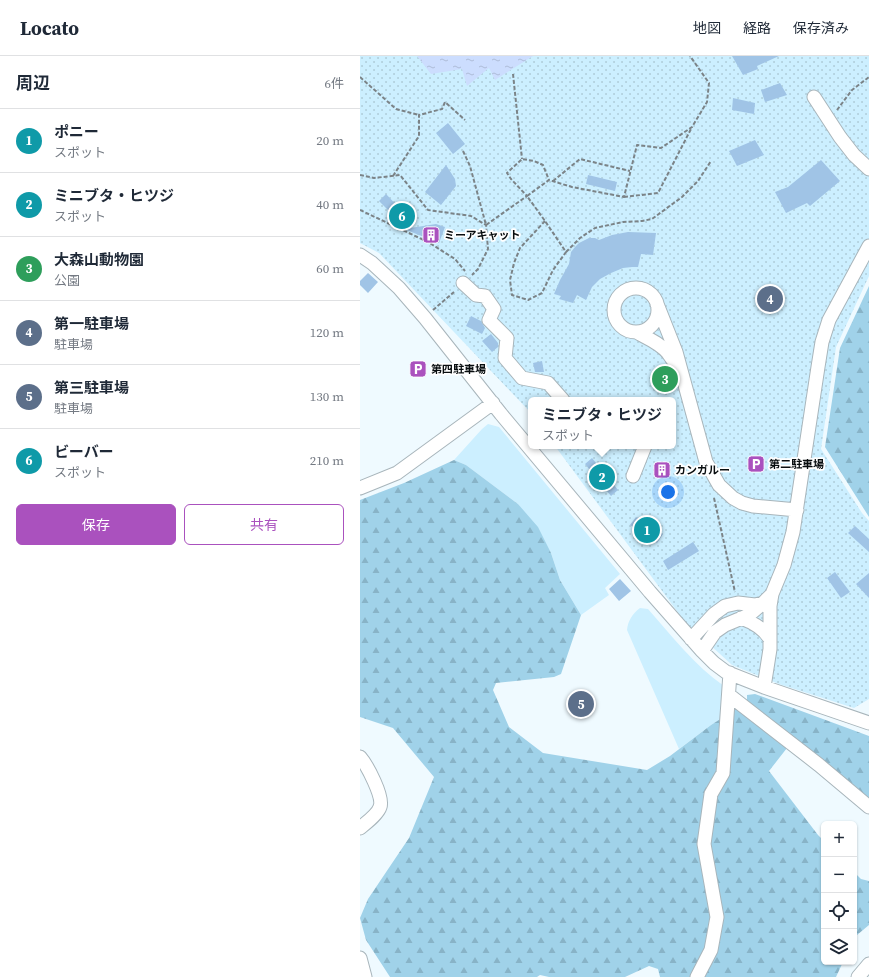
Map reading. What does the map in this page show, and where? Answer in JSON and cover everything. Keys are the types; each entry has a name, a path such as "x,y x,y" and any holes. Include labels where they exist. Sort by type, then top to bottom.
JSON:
{"street":[{"path":"814,98 854,155 869,168"},
{"path":"764,687 770,649 770,606 772,594 784,565 793,532 824,333 829,320 869,246"},
{"path":"360,255 372,263 399,288 528,445"},
{"path":"467,280 476,295 485,296 494,309 489,320 508,338 505,358 522,378 548,383 560,397"},
{"path":"681,372 668,353 653,340 636,332 627,330 616,320 614,313 615,306 617,299 622,293 636,288 650,293 654,298 676,352 706,462 719,485 733,498 753,506 797,510"},
{"path":"636,332 641,332 653,325 657,319 657,304"},
{"path":"360,488 398,473 493,403"},
{"path":"531,449 650,592 714,663 726,672 764,687 869,723"},
{"path":"633,476 644,449"},
{"path":"702,651 715,632 725,625 749,615 772,594"},
{"path":"691,639 714,614 725,606 738,603 755,605 762,603"},
{"path":"741,618 750,621 767,634 770,639"},
{"path":"697,977 712,950 717,917 704,844 711,794 723,773 730,673"},
{"path":"729,695 820,765 869,807"},
{"path":"360,757 380,795 381,802 380,808 360,828"},
{"path":"360,958 365,977"},
{"path":"858,977 869,964"}],"path":[{"path":"549,180 624,197 658,193 707,102 709,83 690,56"},
{"path":"513,74 522,159"},
{"path":"360,77 396,108 419,115 442,109 445,102 465,120"},
{"path":"828,119 841,106 852,90 869,77"},
{"path":"393,176 419,136 419,115"},
{"path":"624,197 637,145 661,148 692,127 694,124"},
{"path":"425,318 478,269 488,249 486,225 470,166 463,151"},
{"path":"522,159 534,161 543,165 549,180"},
{"path":"522,159 507,172 511,179 527,196 566,252"},
{"path":"553,181 580,159 630,171"},
{"path":"545,221 520,248 514,263 510,280 512,295 528,300 542,293 553,270 566,252 580,238 595,228 623,222 652,219 682,197 698,181 711,161"},
{"path":"360,175 374,178 400,175 428,210 471,216 486,225"},
{"path":"486,225 549,180"},
{"path":"360,210 428,242 455,259 467,280"},
{"path":"713,492 738,603"}],"shaded area":[{"path":"360,56 869,56 869,276 836,347 821,449 862,513 869,521 869,699 854,708 779,684 732,665 685,622 557,449 676,449 676,397 528,397 528,410 379,253 360,243"},
{"path":"488,424 499,427 620,574 605,588 609,595 581,615 560,580 551,553 518,504 466,465 454,460"},
{"path":"640,608 648,609 693,660 724,686 724,717 679,749 627,630 631,618"}],"green space":[{"path":"869,286 869,517 825,447 840,348"},
{"path":"454,460 466,465 518,504 538,527 551,553 560,580 581,615 561,674 554,677 496,683 493,690 509,727 543,753 647,770 670,756 711,725 736,709 787,748 769,771 821,838 821,965 842,965 836,977 660,977 658,969 649,966 625,977 549,977 540,975 537,977 390,977 366,940 360,918 368,899 409,838 434,777 393,728 360,717 360,500 404,483"},
{"path":"755,694 869,736 869,801 747,702 747,695"},
{"path":"857,875 861,879 869,881 869,925 857,935"}],"water":[{"path":"417,56 533,56 495,80 489,68 467,86 462,69 431,74"}],"building":[{"path":"732,56 779,56 757,66 758,69 743,75"},
{"path":"780,83 787,95 765,102 761,90"},
{"path":"733,98 755,103 754,114 732,110"},
{"path":"448,123 465,144 453,154 436,133"},
{"path":"755,140 764,155 737,166 729,151"},
{"path":"821,160 840,181 810,206 807,203 786,213 775,192 788,187"},
{"path":"446,165 455,179 456,186 441,205 425,192"},
{"path":"588,175 617,182 615,191 586,184"},
{"path":"386,194 401,210 405,206 412,215 399,226 392,217 393,215 379,201"},
{"name":"ミーアキャット","path":"436,224 445,227 439,243 404,229"},
{"path":"628,232 656,233 653,255 641,254 638,267 623,268 600,279 592,287 586,300 577,295 573,303 559,299 561,296 554,294 569,264 571,252 579,243 589,238 599,240 612,235"},
{"path":"368,273 378,282 368,293 360,285 360,281"},
{"path":"471,316 481,321 485,328 482,334 466,326"},
{"path":"491,334 498,343 498,347 492,352 482,341"},
{"path":"542,361 544,372 535,372 533,363"},
{"path":"592,458 618,490 611,496 585,464"},
{"path":"636,517 663,534 657,543 630,525"},
{"path":"855,526 869,539 869,552 848,533"},
{"path":"693,542 699,551 668,570 663,561"},
{"path":"835,572 850,592 841,598 827,578"},
{"path":"869,573 869,598 856,584"},
{"path":"620,579 631,591 619,601 609,589"}],"place":[{"name":"ビーバー","path":"402,216"},
{"name":"ミーアキャット","path":"431,235"},
{"name":"第一駐車場","path":"770,299"},
{"name":"第四駐車場","path":"418,369"},
{"name":"大森山動物園","path":"665,379"},
{"name":"第二駐車場","path":"756,464"},
{"name":"カンガルー","path":"662,470"},
{"name":"ミニブタ・ヒツジ","path":"602,477"},
{"name":"ポニー","path":"647,530"},
{"name":"第三駐車場","path":"581,704"}]}
